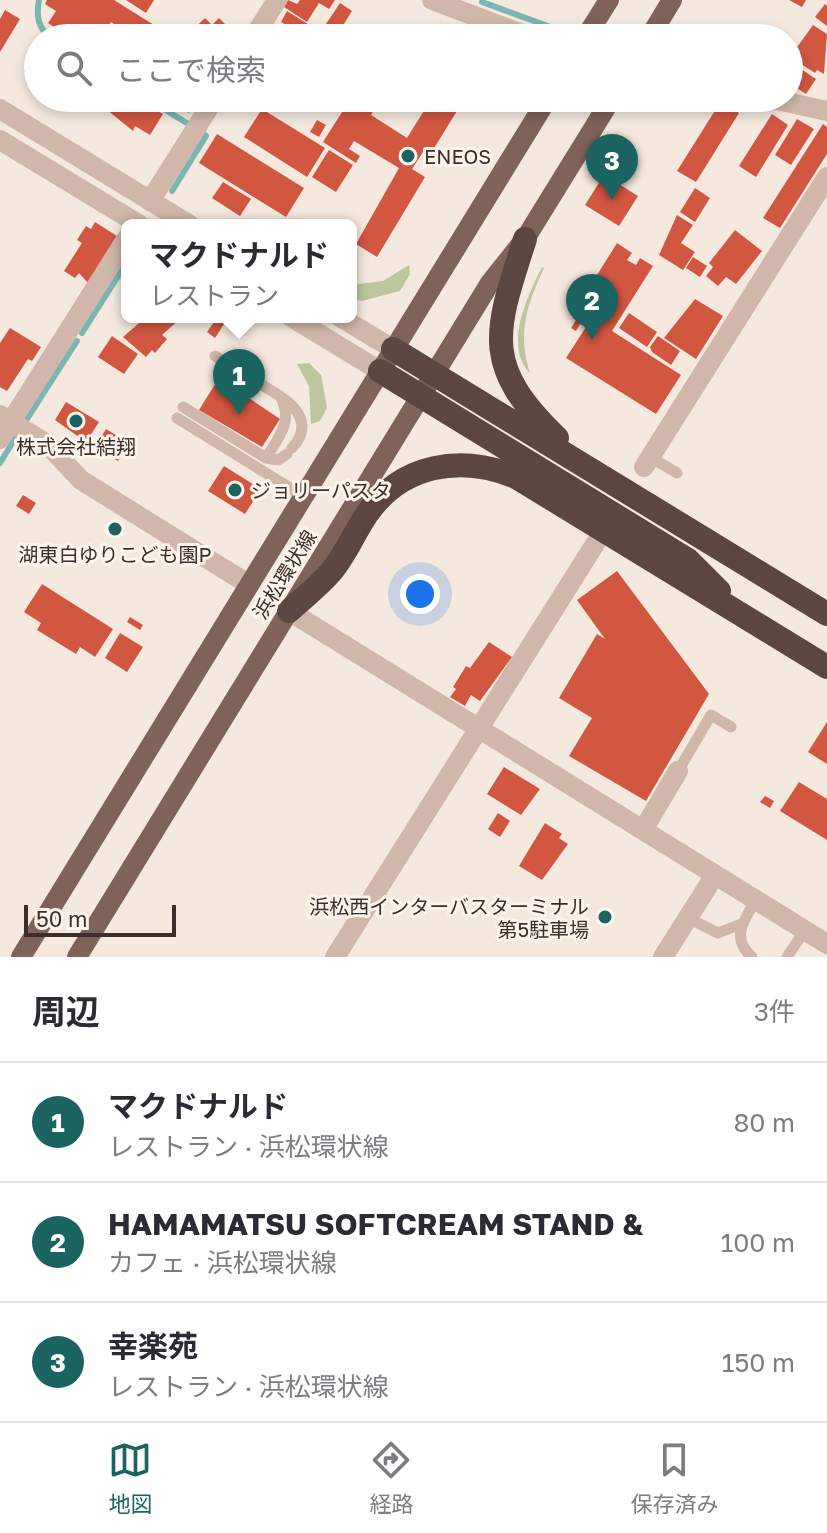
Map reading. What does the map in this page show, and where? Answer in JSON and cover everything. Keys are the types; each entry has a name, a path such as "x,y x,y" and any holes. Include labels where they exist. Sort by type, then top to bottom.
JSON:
{"highway":[{"path":"525,239 501,318 502,359 508,378 524,404 591,470"},
{"path":"393,349 827,614"},
{"path":"380,371 688,560 743,616"},
{"path":"289,611 331,572 365,517 390,489 423,470 460,463 498,470 516,477 827,667"}],"main road":[{"path":"594,24 609,0"},
{"path":"657,24 672,0"},
{"name":"浜松環状線","path":"21,957 539,112"},
{"name":"浜松環状線","path":"77,957 490,283 525,239 603,112"}],"street":[{"path":"262,24 277,0"},
{"path":"432,0 496,24"},
{"path":"803,106 827,111"},
{"path":"0,109 180,219"},
{"path":"150,201 206,112"},
{"path":"0,140 121,219"},
{"path":"647,462 827,177"},
{"path":"121,249 4,426 47,444 81,480 248,584"},
{"path":"301,323 380,371"},
{"path":"350,323 393,349"},
{"path":"335,957 595,544"},
{"path":"289,611 827,944"},
{"path":"643,830 678,771"},
{"path":"663,957 715,875"}],"lane":[{"path":"215,356 295,406 301,415 299,441 278,460 266,458 180,412 303,496"},
{"path":"266,458 285,428 286,406 280,396"},
{"path":"647,462 677,473"},
{"path":"678,771 711,715 731,727"},
{"path":"752,957 740,940 741,924 756,900"},
{"path":"688,918 718,933 741,924"},
{"path":"787,957 805,930"}],"green space":[{"path":"409,265 410,274 400,291 357,300 357,284 383,281"},
{"path":"542,267 524,332 530,373 522,362 518,335 525,306"},
{"path":"309,363 321,375 327,408 320,421 311,424 309,386 297,364"}],"building":[{"path":"47,0 114,0 152,24 50,24 56,11 45,4"},
{"path":"126,0 154,0 146,13"},
{"path":"288,0 297,4 300,0 335,0 329,9 319,3 307,22 284,7"},
{"path":"789,0 806,0 802,7"},
{"path":"340,3 352,11 344,24 326,24"},
{"path":"825,4 827,6 827,26 815,17"},
{"path":"5,10 20,19 0,52 0,19"},
{"path":"287,11 308,24 284,24 281,22"},
{"path":"813,25 827,34 824,74 817,70 815,73 803,65 803,39"},
{"path":"803,70 816,79 806,94 803,92"},
{"path":"110,112 163,114 150,135 135,126 133,131"},
{"path":"260,112 267,112 325,148 307,177 244,137"},
{"path":"342,112 373,112 371,115 407,138 423,112 456,112 431,153 425,149 412,169 425,177 377,257 357,242 399,168 354,141 349,149 360,156 356,163 323,142"},
{"path":"714,112 739,113 696,182 677,171"},
{"path":"772,114 788,125 756,177 739,166"},
{"path":"797,119 814,129 791,165 775,155"},
{"path":"317,120 326,125 319,137 310,132"},
{"path":"823,124 827,127 827,154 780,228 763,218"},
{"path":"217,134 304,188 286,217 199,163"},
{"path":"329,150 353,165 336,192 312,177"},
{"path":"607,170 618,176 614,181 638,196 619,226 585,205"},
{"path":"223,182 251,199 240,216 212,198"},
{"path":"695,188 710,198 695,222 680,212"},
{"path":"677,215 693,225 681,243 695,252 683,270 659,255"},
{"path":"95,222 117,236 88,283 79,273 75,278 64,271 82,243 77,240 86,226 91,229"},
{"path":"735,230 762,251 736,284 726,277 718,286 706,276 713,267 709,263"},
{"path":"617,243 632,253 627,260 636,265 640,258 653,266 612,331 681,375 656,414 566,358 586,327 580,324 576,331 571,328 584,307 589,310 584,318 593,323 608,304 587,291"},
{"path":"693,257 707,266 700,277 686,268"},
{"path":"695,299 723,316 696,359 664,338"},
{"path":"629,313 657,332 647,347 619,328"},
{"path":"139,323 175,323 162,335 167,339 155,353 152,350 146,357 123,337"},
{"path":"213,323 224,324 215,338 207,332"},
{"path":"10,328 41,347 32,361 28,359 7,391 0,387 0,343"},
{"path":"112,336 138,354 124,374 98,357"},
{"path":"658,336 680,351 671,365 652,352 650,347"},
{"path":"219,378 280,419 262,447 199,410"},
{"path":"66,402 99,422 86,442 55,420"},
{"path":"106,429 129,443 118,461 95,447"},
{"path":"224,466 261,489 245,514 208,491"},
{"path":"23,495 36,503 29,514 16,506"},
{"path":"617,571 709,694 646,801 569,756 592,718 559,698 597,634 605,639 577,600"},
{"path":"42,584 113,629 95,657 80,647 76,654 37,630 41,623 24,612"},
{"path":"130,617 143,625 140,630 127,622"},
{"path":"120,633 143,647 127,672 105,658"},
{"path":"489,642 512,657 480,701 471,695 465,706 450,697 456,689 453,687 466,666 470,668"},
{"path":"827,722 827,764 808,752"},
{"path":"504,767 540,789 521,815 487,794"},
{"path":"799,782 827,799 827,840 780,811"},
{"path":"765,796 774,801 770,808 760,802"},
{"path":"498,813 510,821 500,837 488,829"},
{"path":"545,823 562,834 559,838 568,844 542,880 519,866"}],"waterway":[{"path":"39,0 40,24"},
{"path":"482,2 542,24"},
{"path":"169,112 190,125"},
{"path":"172,191 206,136 202,133"},
{"path":"82,333 121,271"},
{"path":"27,419 77,341"},
{"path":"0,463 16,437"}],"place":[{"name":"ENEOS","path":"408,156"},
{"name":"幸楽苑","path":"612,200"},
{"name":"HAMAMATSU SOFTCREAM STAND &","path":"592,340"},
{"name":"マクドナルド","path":"239,415"},
{"name":"株式会社結翔","path":"76,421"},
{"name":"ジョリーパスタ","path":"235,490"},
{"name":"湖東白ゆりこども園P","path":"115,529"},
{"name":"浜松西インターバスターミナル 第5駐車場","path":"605,917"}]}
